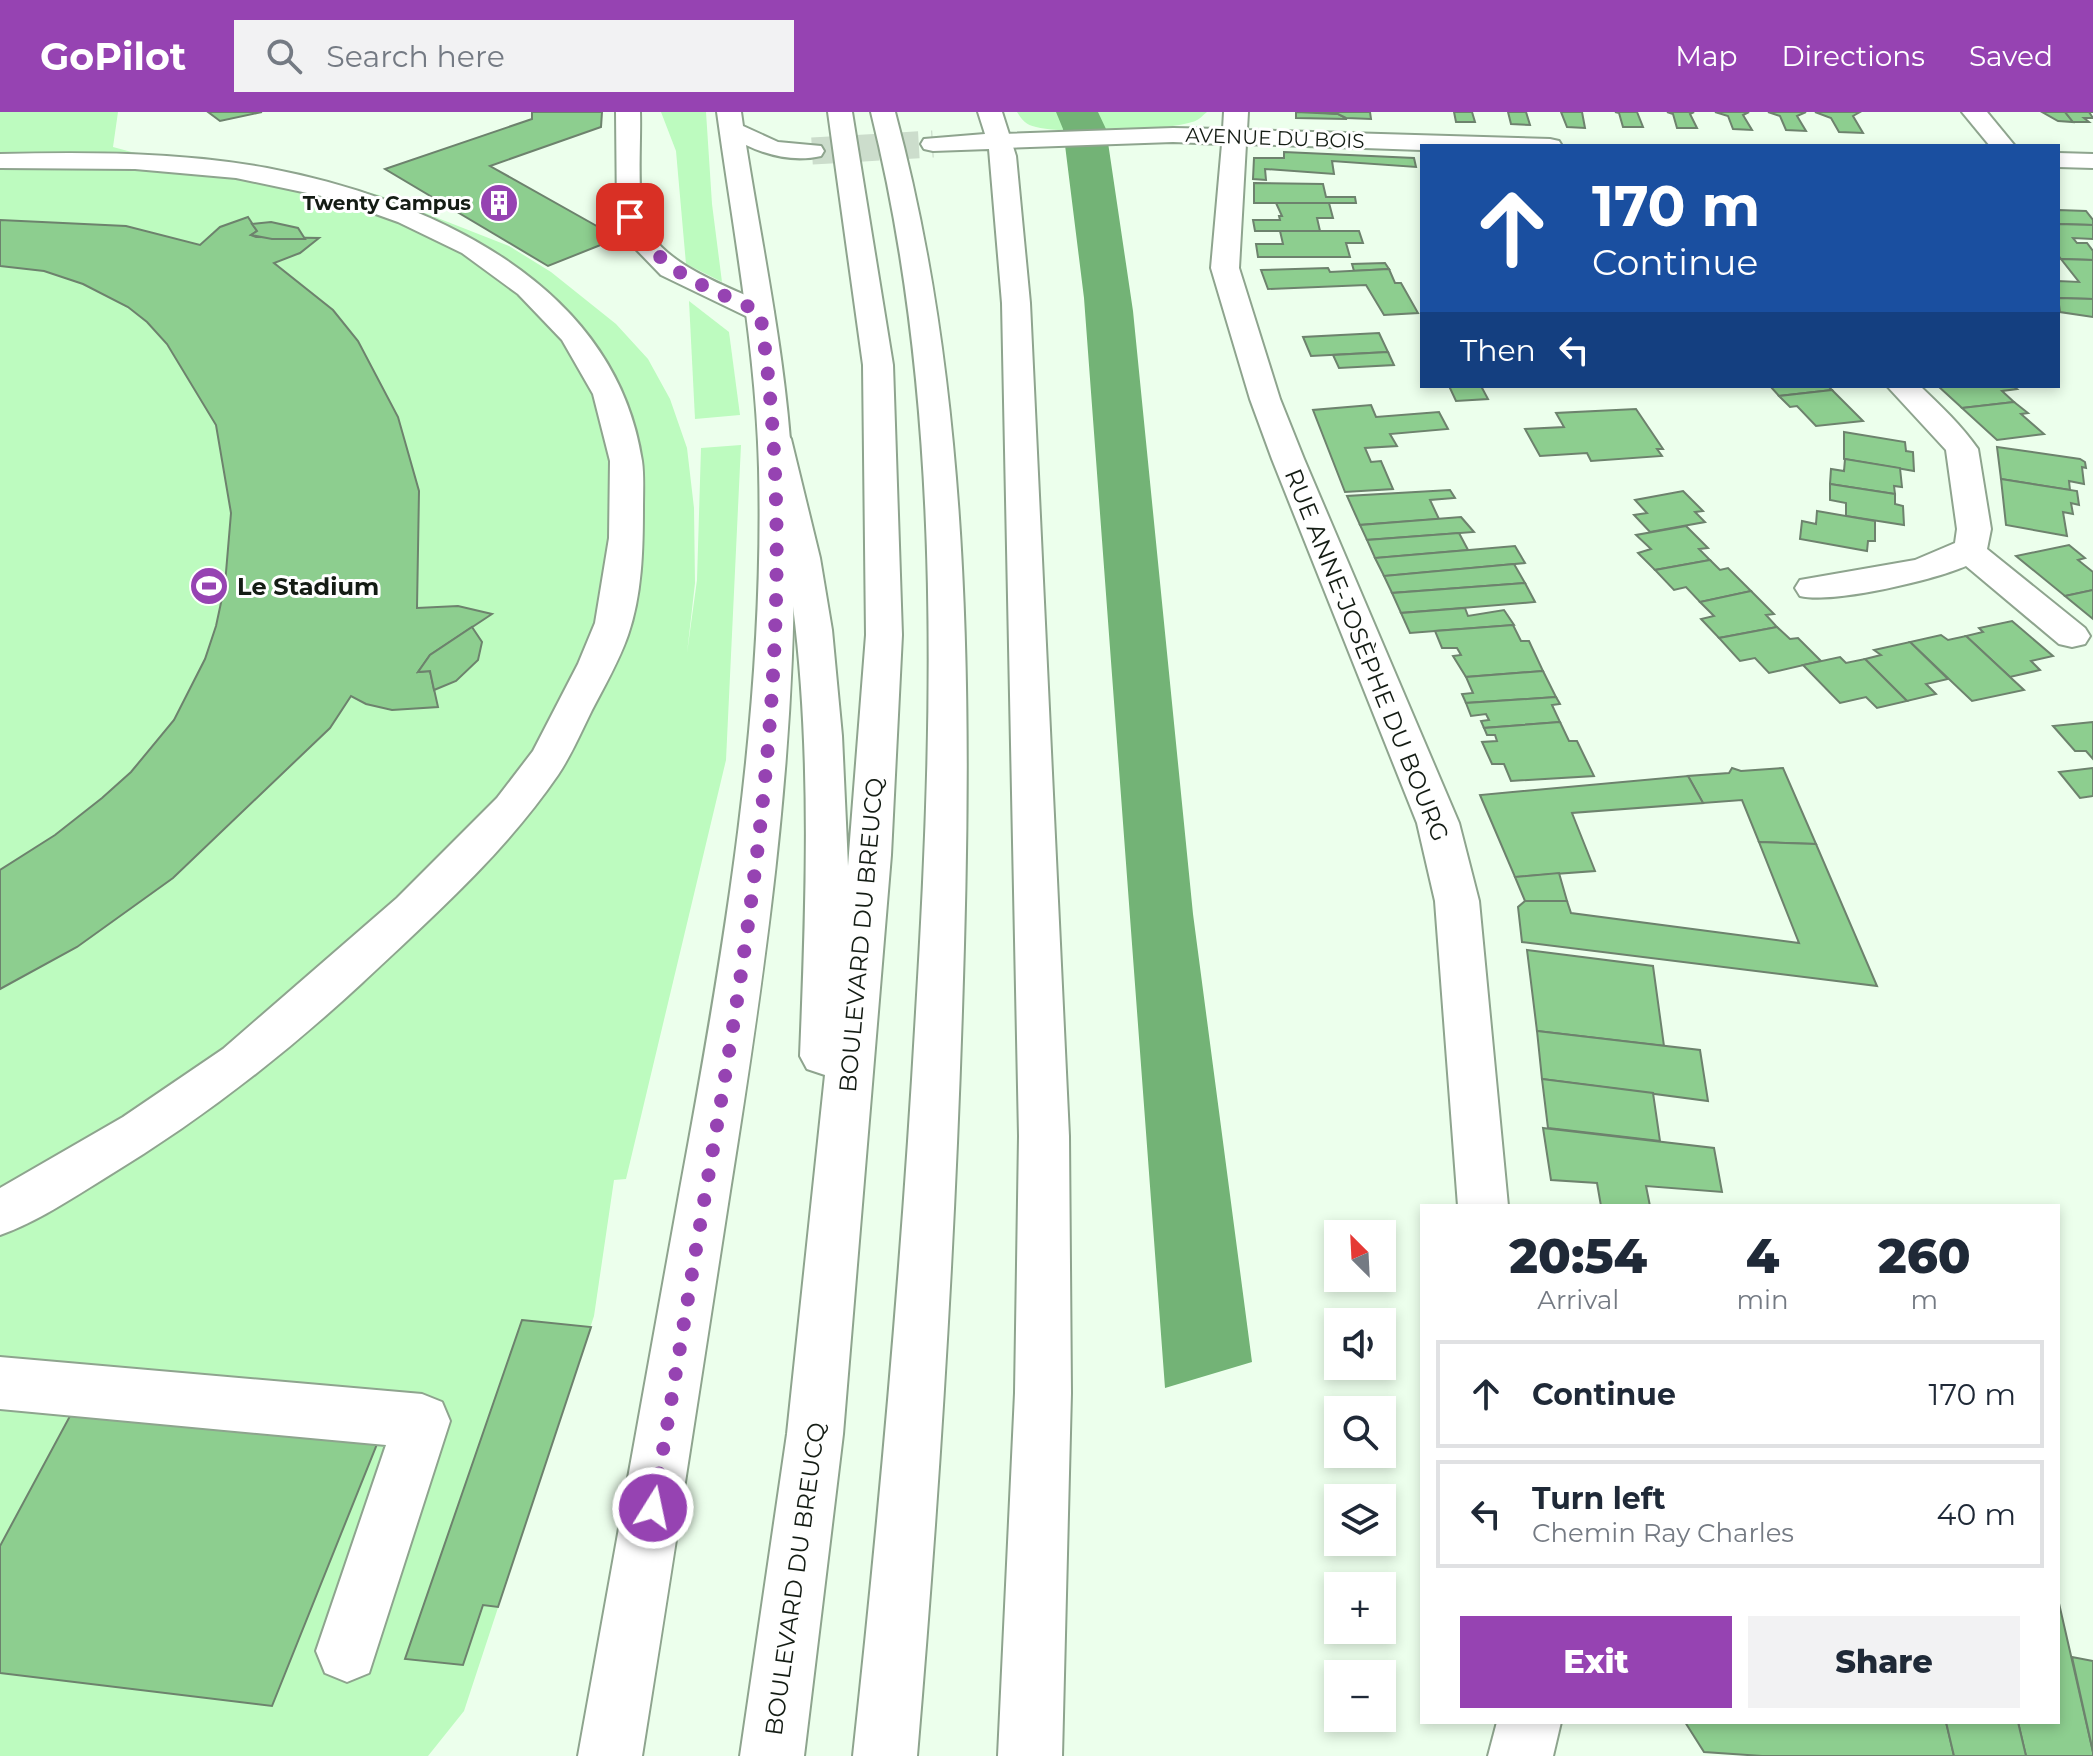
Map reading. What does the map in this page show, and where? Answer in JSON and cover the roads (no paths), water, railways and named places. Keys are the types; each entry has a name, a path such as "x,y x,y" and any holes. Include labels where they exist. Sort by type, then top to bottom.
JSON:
{"main road":[{"path":"628,112 630,217 643,243 671,269 760,312"},
{"name":"BOULEVARD DU BREUCQ","path":"772,1756 815,1434 870,855 884,635 878,365 840,112"},
{"path":"883,112 911,234 931,384 945,580 948,818 934,1156 885,1756"},
{"path":"990,112 1001,141 1008,184 1024,455 1044,1136 1043,1393 1030,1756"},
{"path":"1974,112 2001,144"},
{"path":"730,120 760,312 775,439 802,551 814,630 822,745 826,985 815,1434"},
{"path":"730,120 774,149 812,151"},
{"name":"AVENUE DU BOIS","path":"933,144 1117,136 1234,124 1521,144"},
{"name":"RUE ANNE-JOSÈPHE DU BOURG","path":"1234,124 1225,268 1265,399 1438,823 1449,859 1457,901 1483,1204"},
{"path":"2060,160 2091,163"},
{"path":"0,161 122,161 194,165 270,177 343,193 409,217 464,242 544,300 579,340 606,386 623,439 631,499 616,614 592,673 546,763 464,862 308,1006 188,1100 0,1213"},
{"path":"1813,588 1930,567 1955,560 1969,551 1974,529 1962,449 1943,425 1904,388"},
{"path":"610,1756 675,1385 755,880 771,691 775,439"},
{"path":"1969,551 2072,636"},
{"path":"0,1383 422,1421 347,1651"}],"tunnel":[{"path":"812,151 933,144"}],"place":[{"name":"Twenty Campus","path":"499,203"},
{"name":"Le Stadium","path":"209,586"}]}
